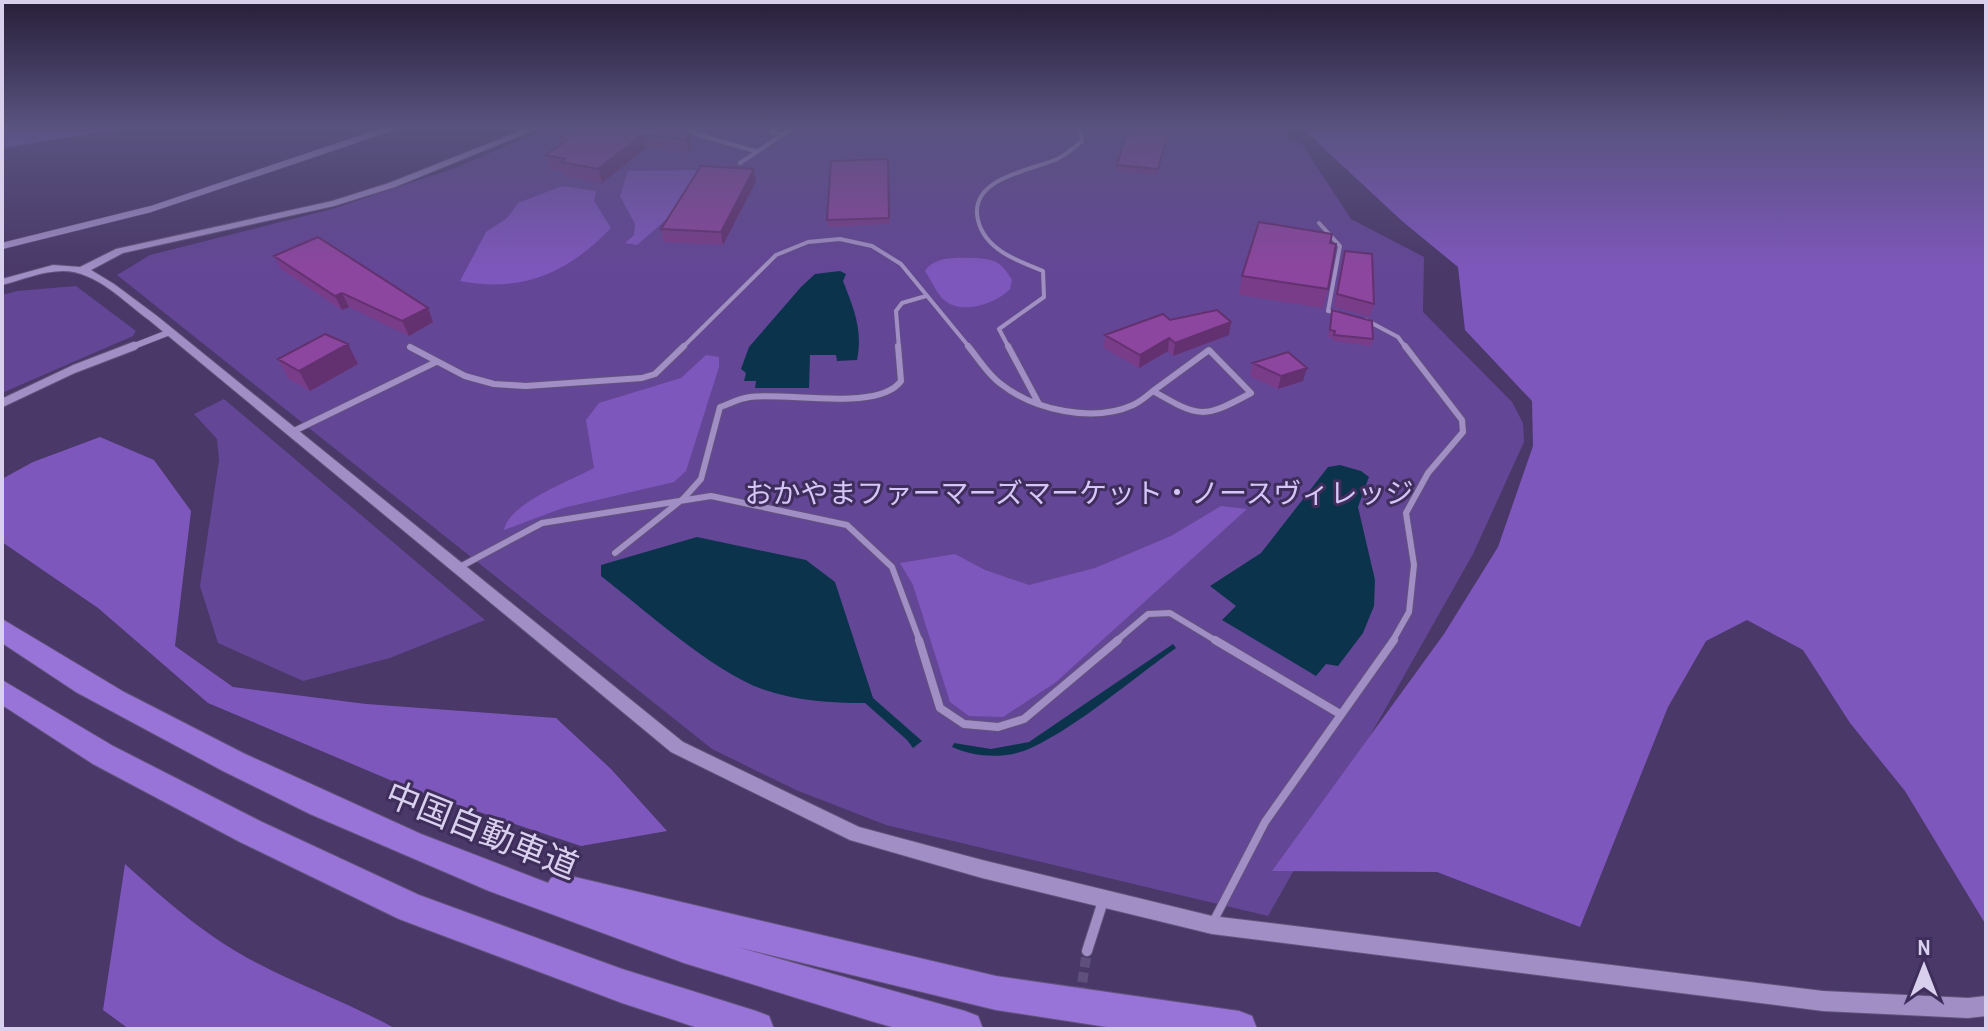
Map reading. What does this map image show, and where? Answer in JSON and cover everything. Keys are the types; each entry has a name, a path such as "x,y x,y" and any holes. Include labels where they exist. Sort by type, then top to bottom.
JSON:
{"highway":[{"name":"中国自動車道","path":"2,629 140,715 288,790 447,862 651,935 866,1004 965,1029"},
{"path":"2,691 103,755 251,832 411,908 622,986 756,1029"},
{"path":"447,862 996,993 1239,1029"}],"street":[{"path":"2,246 151,209 254,174"},
{"path":"82,270 120,251 334,203 419,174"},
{"path":"2,282 63,268 82,270 170,332 677,747 856,834 1212,925 1823,1001 1968,1008 1986,1006"},
{"path":"2,403 74,369 170,332"},
{"path":"1087,951 1104,898"}],"lane":[{"path":"1013,174 985,189 978,205 977,223 986,239 998,250 1043,271 1044,297 1035,305 1009,316 999,329 1039,404"},
{"path":"1319,223 1340,246 1328,311 1343,313"},
{"path":"410,347 465,378 523,387 570,381 632,383 655,374 776,255 798,244 831,238 860,240 884,249 901,264 1000,384 1039,404 1062,411 1109,412 1134,405 1153,391 1209,350 1251,393 1210,415 1196,415 1153,391"},
{"path":"615,553 684,498 701,479 720,407 748,397 866,397 884,396 896,390 901,381 896,311 902,303 926,296"},
{"path":"1212,925 1265,822 1401,629 1409,612 1414,565 1406,513 1428,473 1463,432 1462,420 1398,337 1372,321 1357,317"},
{"path":"292,432 436,362"},
{"path":"458,568 542,523 711,496 847,525 867,540 892,567 921,644 940,708 964,724 998,727 1024,719 1148,614 1170,613 1340,714"}],"green space":[{"name":"おかやまファーマーズマーケット・ノースヴィレッジ","path":"437,174 1321,174 1351,219 1424,257 1423,312 1512,402 1523,423 1524,442 1473,554 1268,916 886,825 796,790 712,749 117,275 150,255 332,209"},
{"path":"76,286 136,331 133,336 2,393 2,295"},
{"path":"224,399 485,620 390,658 303,681 218,643 200,586 219,460 217,439 194,414"}],"shaded area":[{"path":"627,174 699,174 677,210 637,245 625,243 634,235 635,224 620,196"},
{"path":"1352,174 1986,174 1986,925 1905,791 1850,723 1803,650 1747,620 1706,641 1668,707 1580,927 1437,872 1272,871 1444,634 1498,547 1533,446 1532,401 1465,330 1458,267"},
{"path":"562,186 596,191 594,201 611,228 595,244 561,268 543,276 504,284 460,281 486,232 507,218 518,203"},
{"path":"978,258 998,263 1012,280 1010,289 1004,294 978,306 950,304 940,296 925,271 941,260"},
{"path":"706,355 719,357 719,367 686,471 674,482 563,508 504,530 508,520 528,502 594,468 586,420 599,403 681,378"},
{"path":"100,437 154,460 191,511 175,646 233,687 366,704 556,718 611,769 667,831 581,846 416,791 208,703 98,608 2,542 2,479 33,462"},
{"path":"1221,506 1247,509 1056,682 1003,717 969,716 950,702 913,585 900,563 955,554 985,570 1029,585 1095,568 1171,536"},
{"path":"125,864 188,918 239,953 396,1029 129,1029 103,1010"}],"water":[{"path":"840,271 846,274 843,281 856,320 859,339 857,360 837,361 836,355 810,355 809,388 755,388 756,381 744,381 746,373 741,369 749,347 801,287 815,274"},
{"path":"1340,465 1361,471 1369,477 1358,507 1375,580 1374,606 1363,633 1338,666 1326,664 1316,676 1222,620 1236,606 1210,586 1261,553 1328,467"},
{"path":"697,537 806,560 835,582 873,698 922,741 913,748 865,703 800,699 762,689 743,680 679,638 601,576 601,565"},
{"path":"1173,644 1176,648 1105,701 1031,748 992,756 952,747 954,743 991,749 1029,742"}],"building":[{"path":"696,174 751,174 721,232 661,229"},
{"path":"830,174 888,174 889,218 827,220"},
{"path":"1259,222 1332,234 1330,243 1336,244 1328,289 1242,276"},
{"path":"318,237 428,308 402,321 342,293 335,296 274,256"},
{"path":"1345,251 1372,254 1374,304 1337,294"},
{"path":"1217,310 1231,322 1175,343 1169,338 1140,355 1105,335 1163,314 1170,320"},
{"path":"1332,310 1372,321 1373,339 1334,335 1335,331 1330,330"},
{"path":"325,334 348,344 299,371 278,359"},
{"path":"1288,352 1307,368 1281,376 1253,363"}],"tunnel":[{"path":"1080,997 1087,951"}]}
